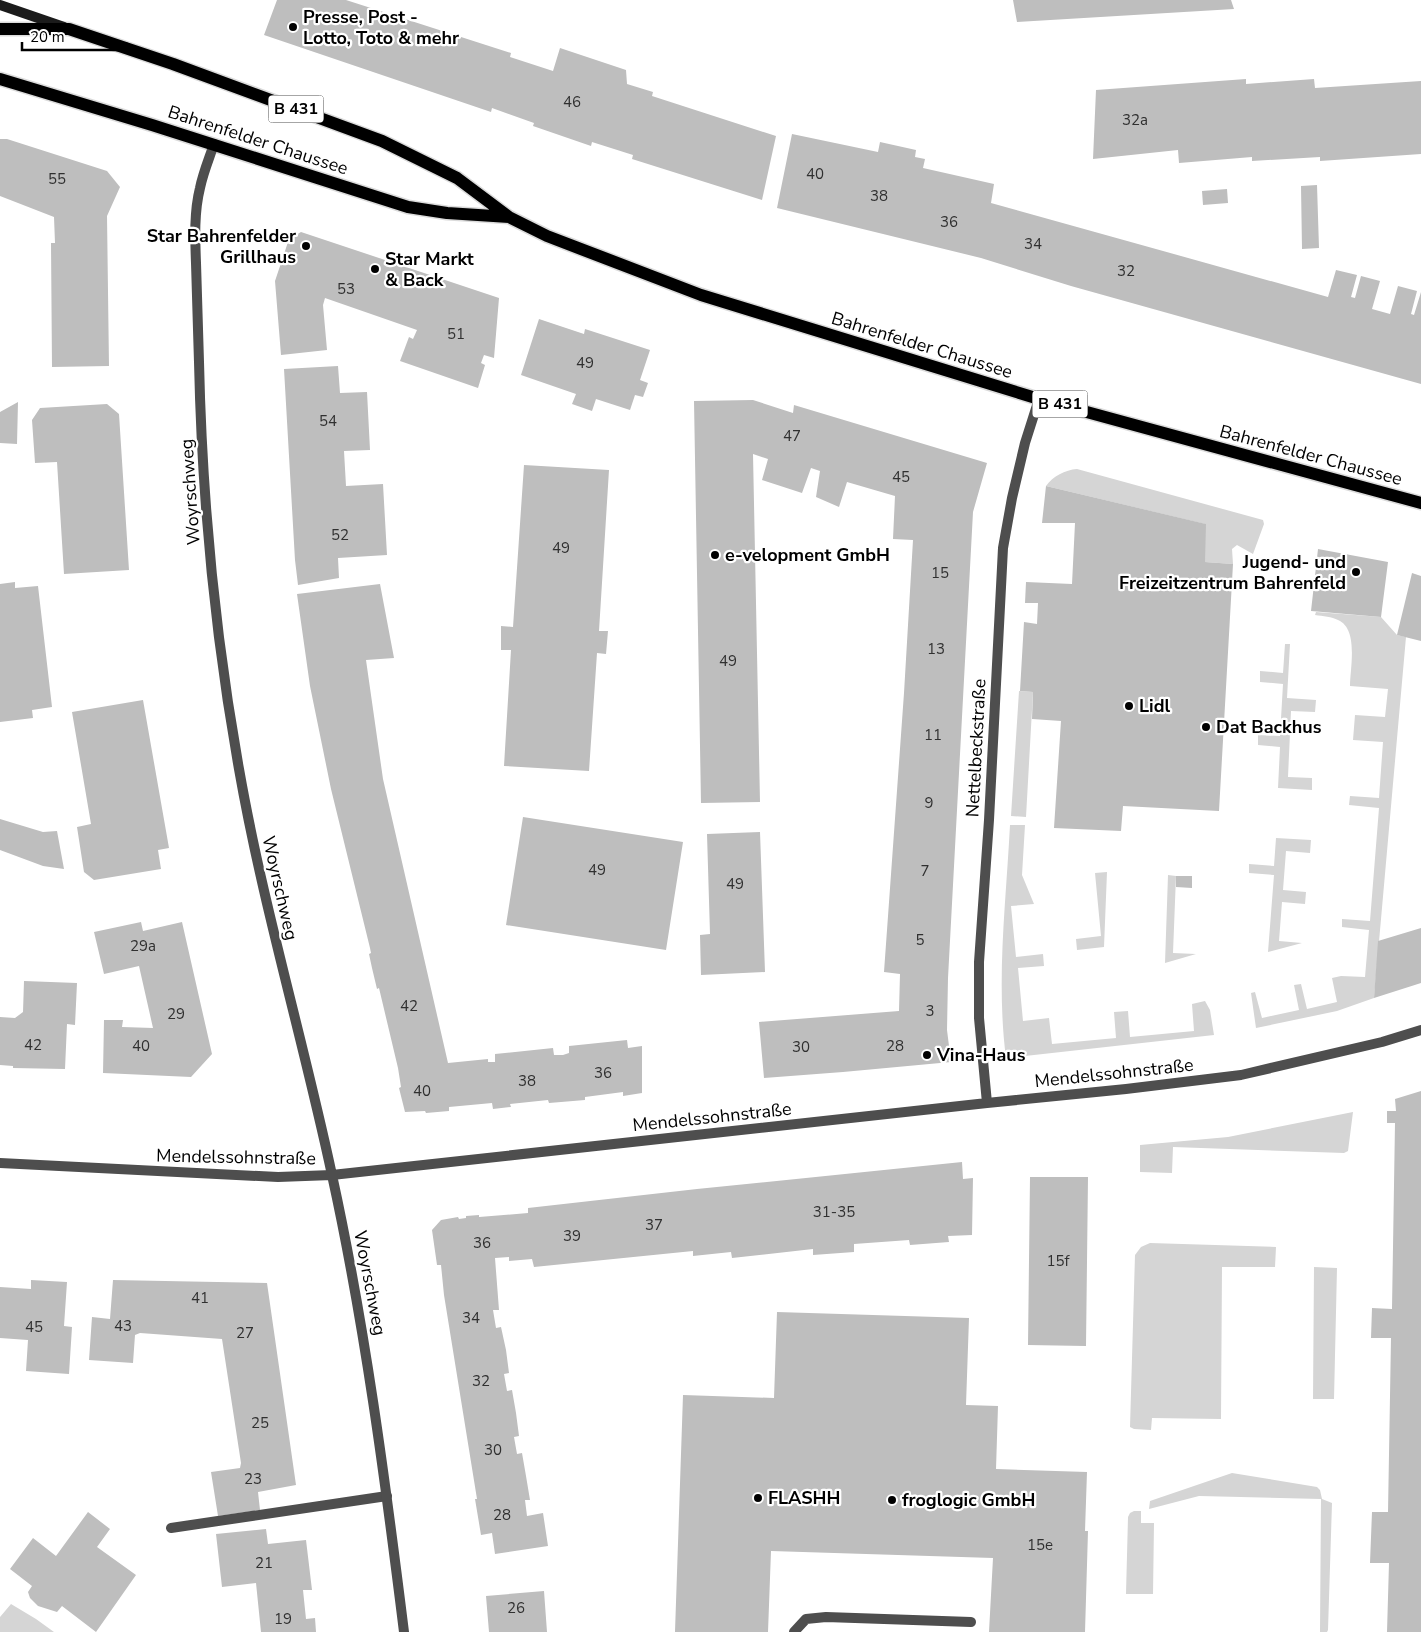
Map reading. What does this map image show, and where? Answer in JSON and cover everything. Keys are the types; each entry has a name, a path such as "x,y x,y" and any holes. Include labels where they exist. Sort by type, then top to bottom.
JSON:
{"main road":[{"name":"Bahrenfelder Chaussee","path":"0,5 173,64 382,141 457,178 509,217 547,236 701,295 1040,399 1421,503"},
{"name":"Bahrenfelder Chaussee","path":"0,29 69,29"},
{"name":"Bahrenfelder Chaussee","path":"0,79 214,144 408,207 447,213 509,217"}],"street":[{"name":"Woyrschweg","path":"214,144 199,189 195,226 200,409 211,561 219,632 239,770 255,852 332,1174 366,1348 404,1632"},
{"name":"Nettelbeckstraße","path":"987,1103 979,1018 979,962 989,820 1003,548 1025,443 1040,399"},
{"name":"Mendelssohnstraße","path":"0,1162 278,1177 332,1174 1241,1075 1382,1042 1421,1030"},
{"path":"171,1528 387,1496"},
{"path":"794,1632 806,1619 826,1617 971,1622"}],"shaded area":[{"path":"1077,469 1263,520 1264,524 1253,554 1237,545 1232,549 1233,564 1205,562 1205,524 1046,486 1060,474"},
{"path":"1316,612 1381,617 1397,635 1406,637 1374,998 1337,1011 1256,1028 1251,993 1255,992 1262,1018 1299,1010 1294,985 1301,984 1307,1009 1337,1002 1332,978 1341,976 1365,977 1369,930 1342,927 1342,919 1370,921 1379,808 1349,805 1350,796 1379,798 1383,742 1353,740 1355,715 1385,717 1388,689 1350,686 1352,650 1349,632 1345,625 1338,620 1315,615"},
{"path":"1285,644 1290,644 1287,698 1316,700 1315,712 1291,711 1288,777 1312,778 1312,790 1278,788 1280,747 1258,745 1258,735 1280,736 1283,684 1260,682 1260,671 1283,673"},
{"path":"1019,691 1033,692 1026,817 1011,816"},
{"path":"1010,825 1025,825 1022,875 1034,904 1011,906 1016,957 1043,954 1044,966 1018,968 1023,1021 1049,1018 1052,1044 1116,1038 1114,1012 1128,1011 1130,1037 1194,1031 1192,1004 1205,1001 1210,1010 1214,1035 1006,1058 1003,1029 1002,971"},
{"path":"1276,838 1311,840 1310,853 1286,851 1283,890 1306,892 1305,904 1282,902 1279,941 1302,943 1268,952 1274,875 1249,873 1249,864 1274,866"},
{"path":"1107,872 1104,947 1077,950 1076,939 1101,936 1095,873"},
{"path":"1168,875 1176,876 1173,953 1196,954 1165,963"},
{"path":"1353,1112 1348,1151 1344,1153 1173,1147 1172,1173 1140,1172 1140,1145 1228,1137"},
{"path":"1150,1243 1276,1247 1275,1267 1222,1267 1221,1419 1152,1418 1151,1430 1130,1427 1135,1255 1141,1247"},
{"path":"1314,1267 1337,1268 1334,1399 1313,1399"},
{"path":"1232,1473 1317,1487 1320,1490 1322,1499 1332,1503 1327,1632 1320,1632 1321,1499 1199,1496 1149,1509 1150,1501"},
{"path":"1134,1511 1141,1511 1141,1523 1154,1523 1153,1594 1126,1594 1128,1517"},
{"path":"11,1604 54,1632 0,1632 0,1617"}],"building":[{"path":"277,0 346,0 511,53 510,57 553,71 560,48 626,70 627,84 653,92 652,96 776,136 762,200 632,159 633,155 592,142 591,146 533,126 534,123 492,108 491,112 264,35"},
{"path":"1013,0 1231,0 1234,9 1017,22"},
{"path":"1246,79 1246,84 1314,79 1315,88 1421,81 1421,154 1320,161 1320,157 1252,161 1252,157 1179,163 1178,150 1093,159 1096,90"},
{"path":"792,134 878,152 880,142 916,150 915,157 925,159 923,168 994,184 991,203 1328,297 1336,270 1357,275 1351,297 1355,298 1361,276 1380,281 1372,309 1390,314 1398,286 1417,291 1411,314 1414,315 1421,292 1421,384 1071,286 981,258 777,208"},
{"path":"0,139 7,139 107,171 120,187 107,216 109,366 52,367 51,243 55,243 54,217 0,196"},
{"path":"1317,185 1319,248 1302,249 1301,186"},
{"path":"1227,189 1228,203 1203,205 1202,191"},
{"path":"301,232 499,298 494,358 484,355 481,363 485,365 478,388 400,361 409,337 413,339 417,330 325,298 323,305 327,350 281,355 275,281 289,239"},
{"path":"539,319 584,334 585,329 650,350 640,380 648,383 643,397 635,395 630,410 596,399 592,411 572,404 576,394 521,375"},
{"path":"338,366 340,393 367,392 370,450 344,451 346,486 383,484 387,555 338,558 339,578 298,585 284,369"},
{"path":"753,400 793,413 794,405 987,463 973,512 948,978 947,1030 951,1062 764,1078 759,1022 899,1011 900,974 884,972 913,540 893,539 895,496 847,482 839,507 816,497 820,471 811,468 802,493 762,480 768,459 753,454 760,802 701,803 694,401"},
{"path":"18,402 17,444 0,443 0,412"},
{"path":"107,404 119,414 129,570 64,574 57,462 35,463 32,420 40,408"},
{"path":"524,465 609,470 599,631 608,631 606,654 597,653 589,771 504,766 511,650 501,650 501,626 513,627"},
{"name":"Lidl","path":"1046,486 1206,524 1205,562 1233,564 1219,811 1123,806 1121,831 1054,828 1061,721 1032,719 1033,692 1020,691 1024,622 1037,624 1038,603 1025,603 1026,582 1072,584 1075,523 1042,523"},
{"path":"1318,549 1388,562 1381,617 1311,611"},
{"path":"1412,573 1421,576 1421,641 1397,635"},
{"path":"15,582 15,588 38,586 52,707 32,710 33,718 0,722 0,584"},
{"path":"380,584 394,658 366,660 383,779 448,1063 488,1059 488,1062 495,1062 495,1054 553,1048 554,1055 563,1055 569,1053 569,1046 627,1040 628,1048 642,1046 642,1093 623,1096 623,1092 585,1097 585,1100 549,1103 548,1100 510,1104 511,1107 493,1109 492,1103 449,1107 449,1111 405,1112 399,1088 401,1087 398,1068 379,988 377,989 369,954 371,953 370,948 331,789 310,686 297,594"},
{"path":"143,700 169,848 158,850 161,869 94,880 84,872 77,827 91,824 72,712"},
{"path":"523,817 683,842 666,950 506,925"},
{"path":"0,819 43,832 57,831 64,869 43,866 0,850"},
{"path":"760,832 765,972 701,975 700,935 710,934 707,834"},
{"path":"1176,876 1192,876 1192,888 1176,887"},
{"path":"141,922 143,931 182,922 212,1054 191,1077 103,1073 104,1020 123,1020 122,1027 153,1028 139,966 104,974 94,932"},
{"path":"1421,928 1421,983 1374,998 1378,941"},
{"path":"24,981 77,983 75,1025 67,1024 65,1069 13,1068 13,1066 0,1065 0,1017 15,1018 23,1012"},
{"path":"1421,1091 1421,1632 1387,1632 1389,1563 1370,1563 1372,1512 1388,1512 1391,1338 1371,1338 1372,1308 1392,1309 1395,1123 1387,1123 1387,1111 1396,1111 1395,1099"},
{"path":"962,1162 963,1179 973,1178 972,1235 948,1236 949,1242 910,1245 909,1240 854,1244 854,1252 813,1255 813,1249 732,1258 731,1252 693,1256 693,1251 534,1267 532,1259 509,1261 509,1257 495,1258 499,1310 493,1310 496,1328 501,1327 506,1350 509,1373 504,1374 507,1391 512,1390 516,1413 519,1436 514,1437 517,1454 522,1453 530,1500 525,1500 527,1516 543,1513 548,1546 495,1554 492,1533 481,1535 441,1265 437,1265 432,1230 441,1220 458,1217 459,1219 466,1218 466,1216 479,1215 479,1217 528,1213 528,1208"},
{"path":"1030,1177 1088,1177 1086,1346 1028,1345"},
{"path":"31,1280 67,1282 64,1326 72,1327 69,1374 26,1371 28,1340 0,1338 0,1287 31,1289"},
{"path":"113,1280 267,1283 296,1485 258,1492 260,1510 218,1516 211,1472 240,1468 241,1463 222,1339 140,1333 135,1335 133,1363 89,1360 92,1317 110,1319"},
{"path":"777,1312 969,1318 966,1405 998,1406 996,1469 1087,1472 1085,1531 1088,1531 1085,1632 989,1632 993,1558 771,1551 768,1632 675,1632 683,1395 774,1398"},
{"path":"88,1512 110,1529 97,1547 136,1575 96,1632 62,1606 57,1612 38,1606 30,1598 28,1592 32,1586 10,1569 33,1538 56,1556"},
{"path":"266,1529 268,1544 306,1540 312,1590 303,1590 306,1619 315,1618 316,1632 261,1632 256,1583 222,1587 216,1534"},
{"path":"544,1591 547,1632 489,1632 486,1596"}],"place":[{"name":"Presse, Post - Lotto, Toto & mehr","path":"293,27"},
{"name":"Star Bahrenfelder Grillhaus","path":"306,246"},
{"name":"Star Markt & Back","path":"375,269"},
{"name":"e-velopment GmbH","path":"715,555"},
{"name":"Jugend- und Freizeitzentrum Bahrenfeld","path":"1356,572"},
{"name":"Lidl","path":"1129,706"},
{"name":"Dat Backhus","path":"1206,727"},
{"name":"Vina-Haus","path":"927,1055"},
{"name":"FLASHH","path":"758,1498"},
{"name":"froglogic GmbH","path":"892,1500"}]}
